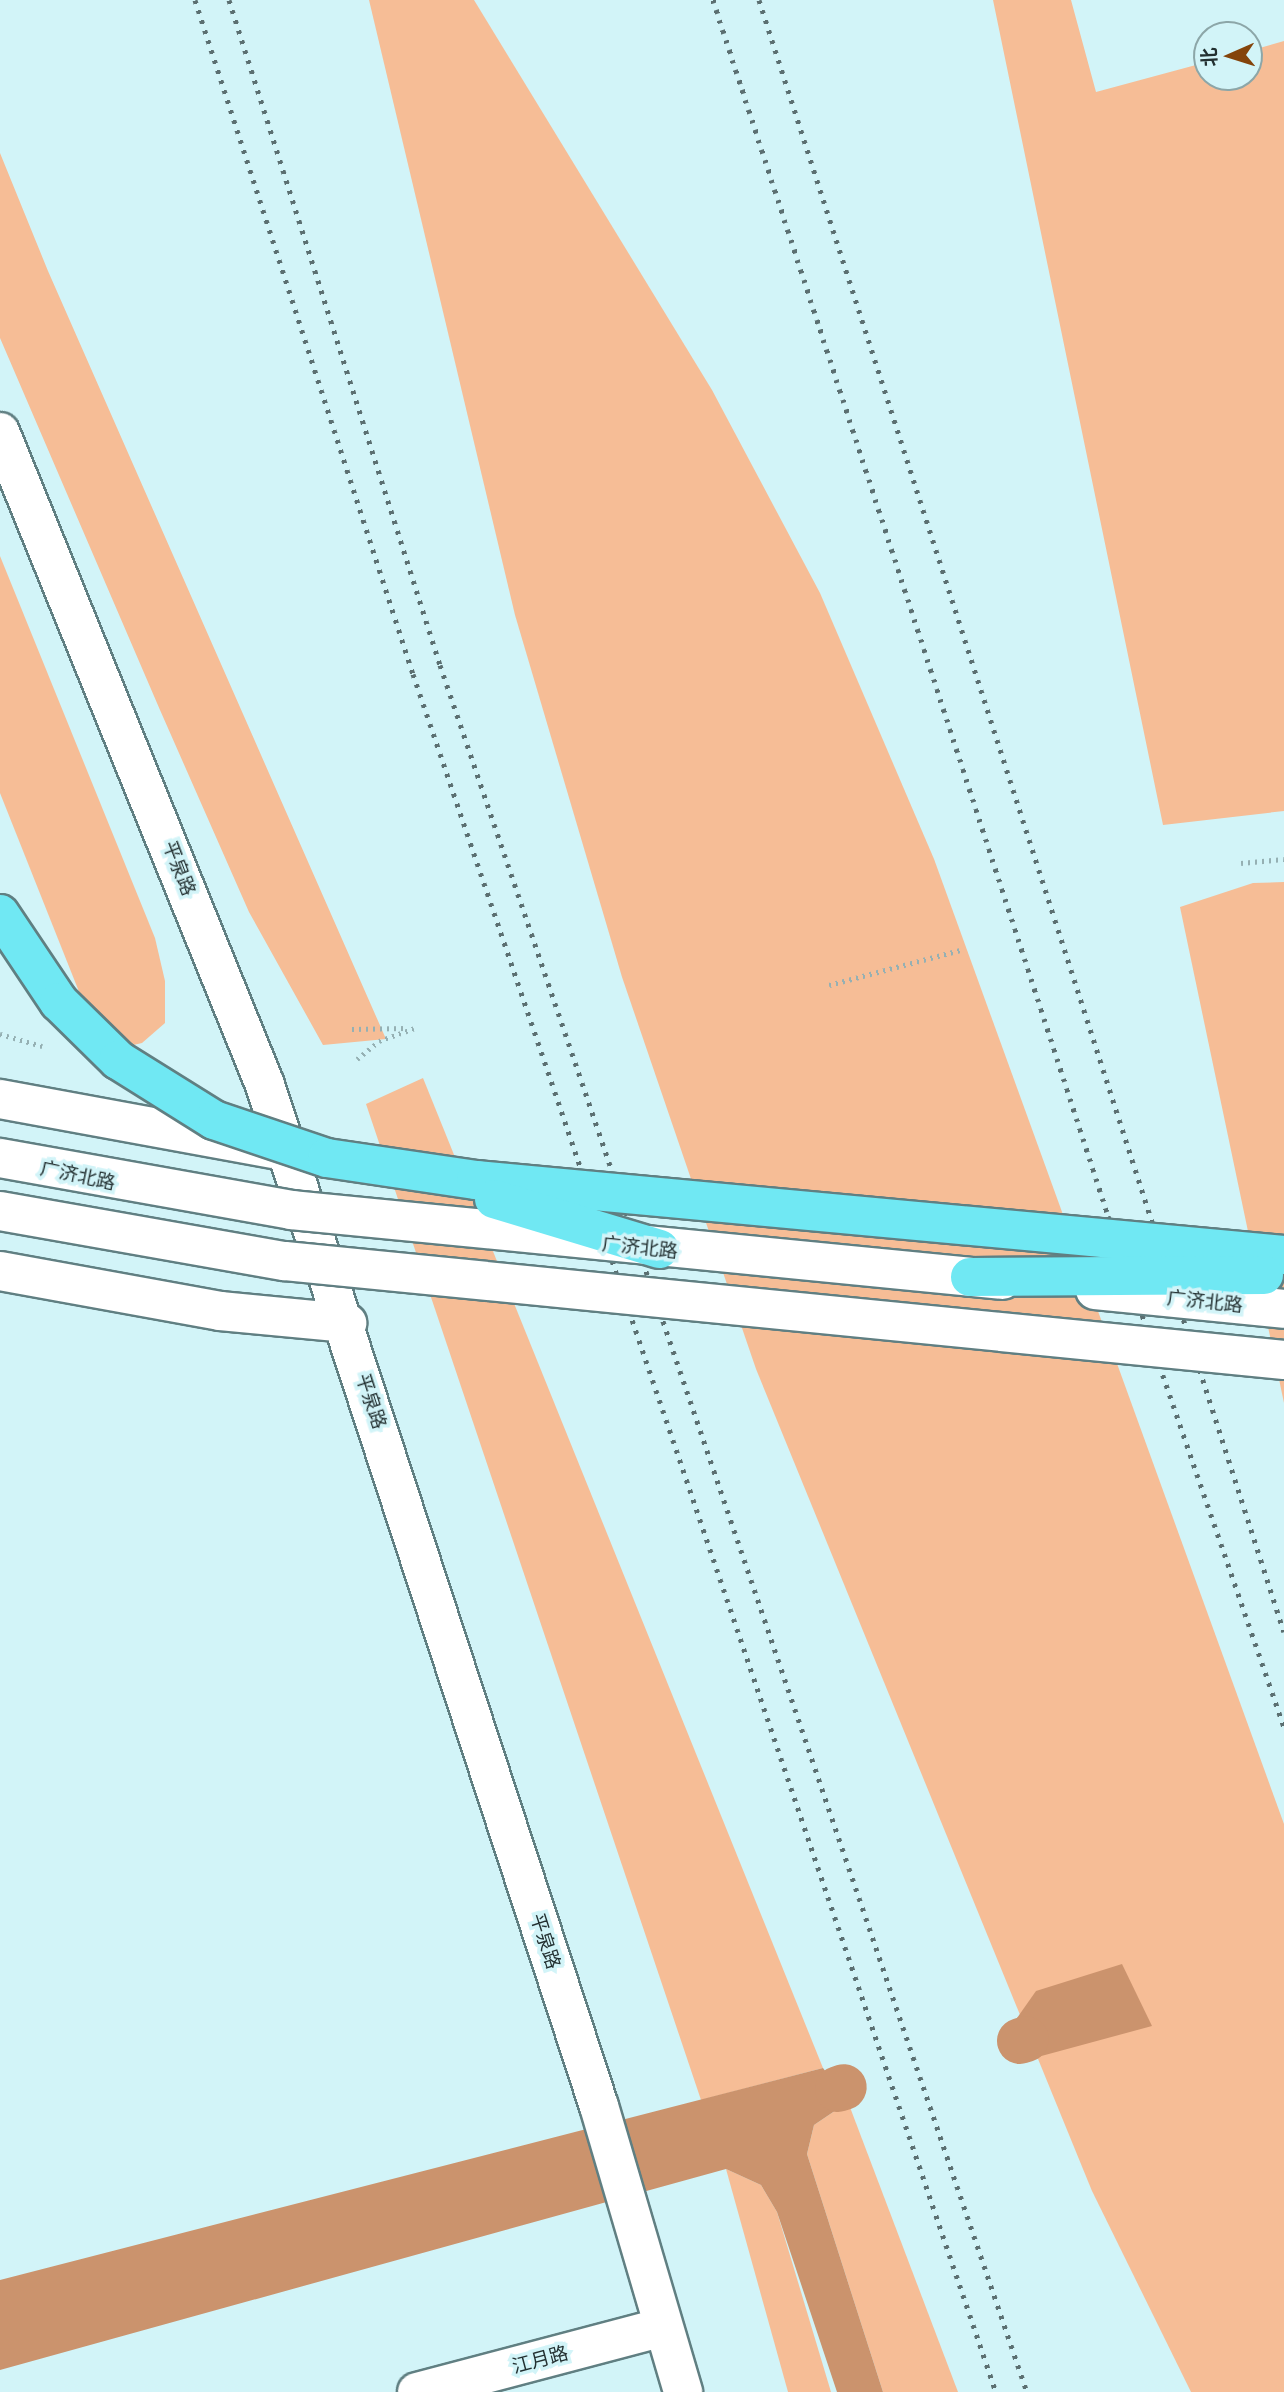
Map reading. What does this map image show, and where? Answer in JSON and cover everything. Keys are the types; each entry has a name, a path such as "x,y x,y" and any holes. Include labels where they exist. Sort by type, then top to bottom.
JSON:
{"highway":[{"path":"0,914 75,1020 163,1092 276,1143 405,1171 660,1249"},
{"path":"405,1171 1284,1255"},
{"path":"970,1277 1284,1275"}],"main road":[{"name":"平泉路","path":"0,432 152,795 347,1323 599,2105 628,2217 683,2392"},
{"path":"0,1099 151,1131 285,1150"},
{"name":"广济北路","path":"0,1158 235,1203 660,1249 1284,1309"},
{"path":"0,1211 285,1261 1284,1360"},
{"path":"0,1271 208,1310 347,1323"},
{"name":"江月路","path":"417,2392 663,2327"}],"path":[{"path":"1241,863 1284,859"},
{"path":"829,985 961,950"},
{"path":"352,1028 414,1028 379,1041 357,1059"},
{"path":"0,1034 43,1046"}],"shaded area":[{"path":"369,0 474,0 712,390 820,593 934,859 1284,1824 1284,2392 1191,2392 1092,2191 756,1369 622,977 515,615"},
{"path":"993,0 1071,0 1096,92 1193,66 1193,91 1263,91 1263,47 1284,41 1284,811 1163,825"},
{"path":"0,153 48,271 386,1039 323,1045 249,912 160,710 0,338"},
{"path":"0,556 155,938 165,981 165,1023 142,1043 103,1052 0,793"},
{"path":"1284,882 1284,1403 1180,907 1253,883"},
{"path":"423,1078 823,2068 701,2100 366,1104"},
{"path":"1122,1964 1152,2026 1034,2058 1017,2018 1036,1991"},
{"path":"823,2068 848,2102 814,2125 807,2154 883,2392 837,2392 777,2212 761,2185 726,2169 0,2370 0,2280"},
{"path":"848,2102 958,2392 883,2392 807,2154 814,2125"},
{"path":"726,2169 761,2185 777,2212 831,2392 788,2392"}],"waterway":[{"path":"1020,2041 1026,2039"},
{"path":"838,2089 844,2087"}],"railway":[{"path":"195,0 413,674 996,2392"},
{"path":"229,0 440,665 1027,2392"},
{"path":"713,0 1108,1216 1284,1727"},
{"path":"759,0 1284,1632"}]}
